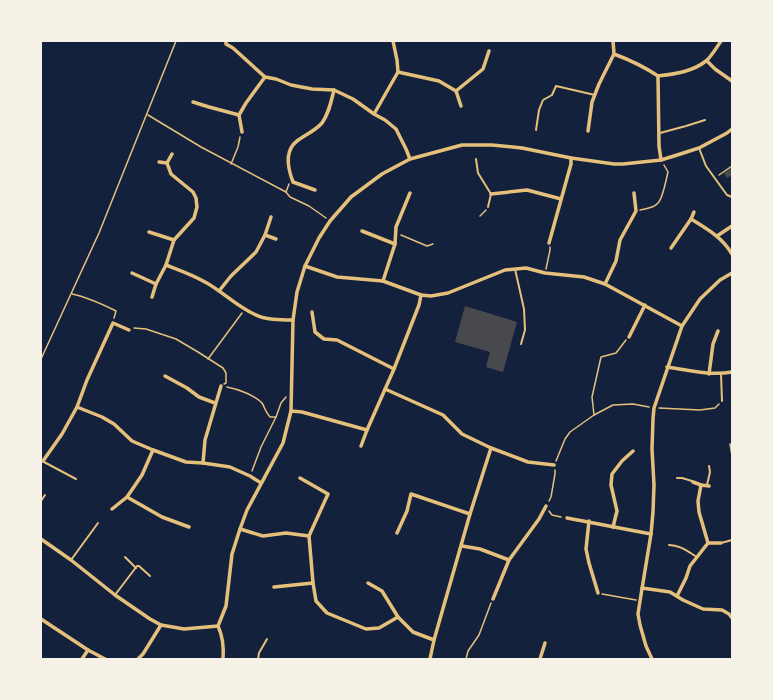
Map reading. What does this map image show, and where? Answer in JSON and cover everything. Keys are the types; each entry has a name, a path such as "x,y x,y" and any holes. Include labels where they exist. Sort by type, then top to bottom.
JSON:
{"street":[{"path":"226,41 226,44 234,48 266,77 291,85 334,90 353,99 396,129 410,159"},
{"path":"374,114 398,72 393,41"},
{"path":"588,131 592,102 614,54 613,41"},
{"path":"614,54 630,60 658,76 690,70 707,61 721,41"},
{"path":"456,91 483,69 489,51"},
{"path":"707,61 732,81"},
{"path":"398,72 439,81 456,91 462,106"},
{"path":"658,76 658,133 661,160"},
{"path":"242,132 239,115 246,103 266,77"},
{"path":"293,182 288,166 288,156 291,148 295,142 314,131 323,121 328,113 334,90"},
{"path":"193,102 209,108 239,115"},
{"path":"223,659 223,639 218,626 226,606 232,554 247,510 283,443 291,411 293,320 297,292 305,266 319,238 330,221 351,198 382,174 410,159 462,145 492,145 522,148 571,158 619,164 661,160 674,156 699,148 732,129"},
{"path":"152,297 156,284 166,265 174,240 194,218 197,207 194,192 171,174 167,163 172,154"},
{"path":"549,244 571,164 571,158"},
{"path":"159,162 167,163"},
{"path":"289,184 293,182 315,190"},
{"path":"491,194 527,190 561,199"},
{"path":"383,281 395,244 396,228 410,193"},
{"path":"605,284 616,261 620,240 636,211 634,193"},
{"path":"671,248 694,212"},
{"path":"219,291 231,276 256,252 265,235 271,217"},
{"path":"691,218 718,236 732,254"},
{"path":"718,236 732,226"},
{"path":"149,232 174,240"},
{"path":"362,232 395,244"},
{"path":"265,235 276,238"},
{"path":"166,265 205,282 254,314 266,318 293,320"},
{"path":"305,266 337,277 383,281 421,295 431,296 448,293 505,270 526,268 545,273 584,278 605,284 682,326"},
{"path":"132,273 156,284"},
{"path":"652,659 646,646 638,614 654,512 652,449 654,408 682,326 700,299 720,280 732,273"},
{"path":"361,446 394,369 419,305 421,295"},
{"path":"629,337 645,305"},
{"path":"312,312 315,332 324,339 337,340 394,369"},
{"path":"42,461 62,434 77,406 113,323 129,330"},
{"path":"709,374 713,344 718,331"},
{"path":"667,367 709,374 732,372"},
{"path":"165,376 187,388 199,398 215,403"},
{"path":"203,463 204,440 221,386"},
{"path":"385,389 443,416 462,434 492,448 528,462 554,465"},
{"path":"77,406 102,417 114,424 132,441 153,450 186,462 230,467 262,483"},
{"path":"291,411 302,412 367,430"},
{"path":"430,659 470,514 492,448"},
{"path":"112,509 127,497 142,475 153,450"},
{"path":"613,527 617,511 611,485 612,474 622,461 633,452"},
{"path":"300,478 328,494 309,536 316,601 327,613 366,629 379,628 398,617"},
{"path":"693,482 708,486"},
{"path":"701,485 698,501 699,512 708,543"},
{"path":"397,533 407,511 411,494 470,514"},
{"path":"127,497 162,517 189,527"},
{"path":"493,599 509,560 539,519 546,506"},
{"path":"567,518 651,534"},
{"path":"589,521 586,549 598,593"},
{"path":"240,529 263,536 286,533 309,536"},
{"path":"41,539 71,560 115,595 161,625 184,629 218,626"},
{"path":"708,543 721,543"},
{"path":"677,596 690,566 708,543"},
{"path":"462,546 480,549 509,560"},
{"path":"274,587 313,583"},
{"path":"368,583 382,591 398,617 413,632 434,640"},
{"path":"642,588 670,592 703,609 722,610 730,614 732,618"},
{"path":"41,619 88,650 105,659"},
{"path":"138,659 143,654 161,625"},
{"path":"540,659 545,643"},
{"path":"82,659 88,650"}],"lane":[{"path":"536,130 539,110 543,100 552,95 556,86 595,95"},
{"path":"658,133 705,120"},
{"path":"699,148 703,160 715,179 728,195 732,197"},
{"path":"476,159 478,173 491,194 488,206"},
{"path":"515,268 524,309 525,330 521,344"},
{"path":"721,374 722,401"},
{"path":"42,461 76,479"},
{"path":"708,486 710,472 709,466"},
{"path":"677,478 682,478 693,482"},
{"path":"41,501 44,495"},
{"path":"71,560 98,523"},
{"path":"721,543 732,540"},
{"path":"669,545 677,545 697,557"},
{"path":"125,557 136,568"},
{"path":"115,595 139,566 150,576"},
{"path":"258,659 259,653 267,638"}],"path":[{"path":"41,359 99,233 176,41"},
{"path":"147,114 231,164 286,192 290,197 309,206 330,221"},
{"path":"231,164 242,132"},
{"path":"636,211 650,208 658,204 664,191 668,172 661,160"},
{"path":"715,179 732,166"},
{"path":"286,192 289,184"},
{"path":"480,216 488,206"},
{"path":"396,233 427,246 433,244"},
{"path":"545,273 550,250 549,244"},
{"path":"71,294 82,296 116,311 113,323"},
{"path":"208,359 245,309"},
{"path":"129,330 133,328 146,330 176,339 223,368 226,373 226,383 221,386"},
{"path":"594,415 592,397 601,357 616,353 629,337"},
{"path":"221,386 235,388 253,396 266,408 267,414 270,417 276,417"},
{"path":"250,476 261,447 276,417 281,403 292,390"},
{"path":"567,518 552,515 546,506 551,497 556,474 554,465 565,439 570,432 594,415 613,405 633,404 654,408 700,410 715,408 722,401"},
{"path":"732,444 730,444 732,456"},
{"path":"598,593 640,601"},
{"path":"466,659 468,651 479,635 493,599"}],"building":[{"path":"732,167 732,175 727,178 724,173"},
{"path":"465,306 517,322 503,372 486,367 490,352 455,342"}]}
